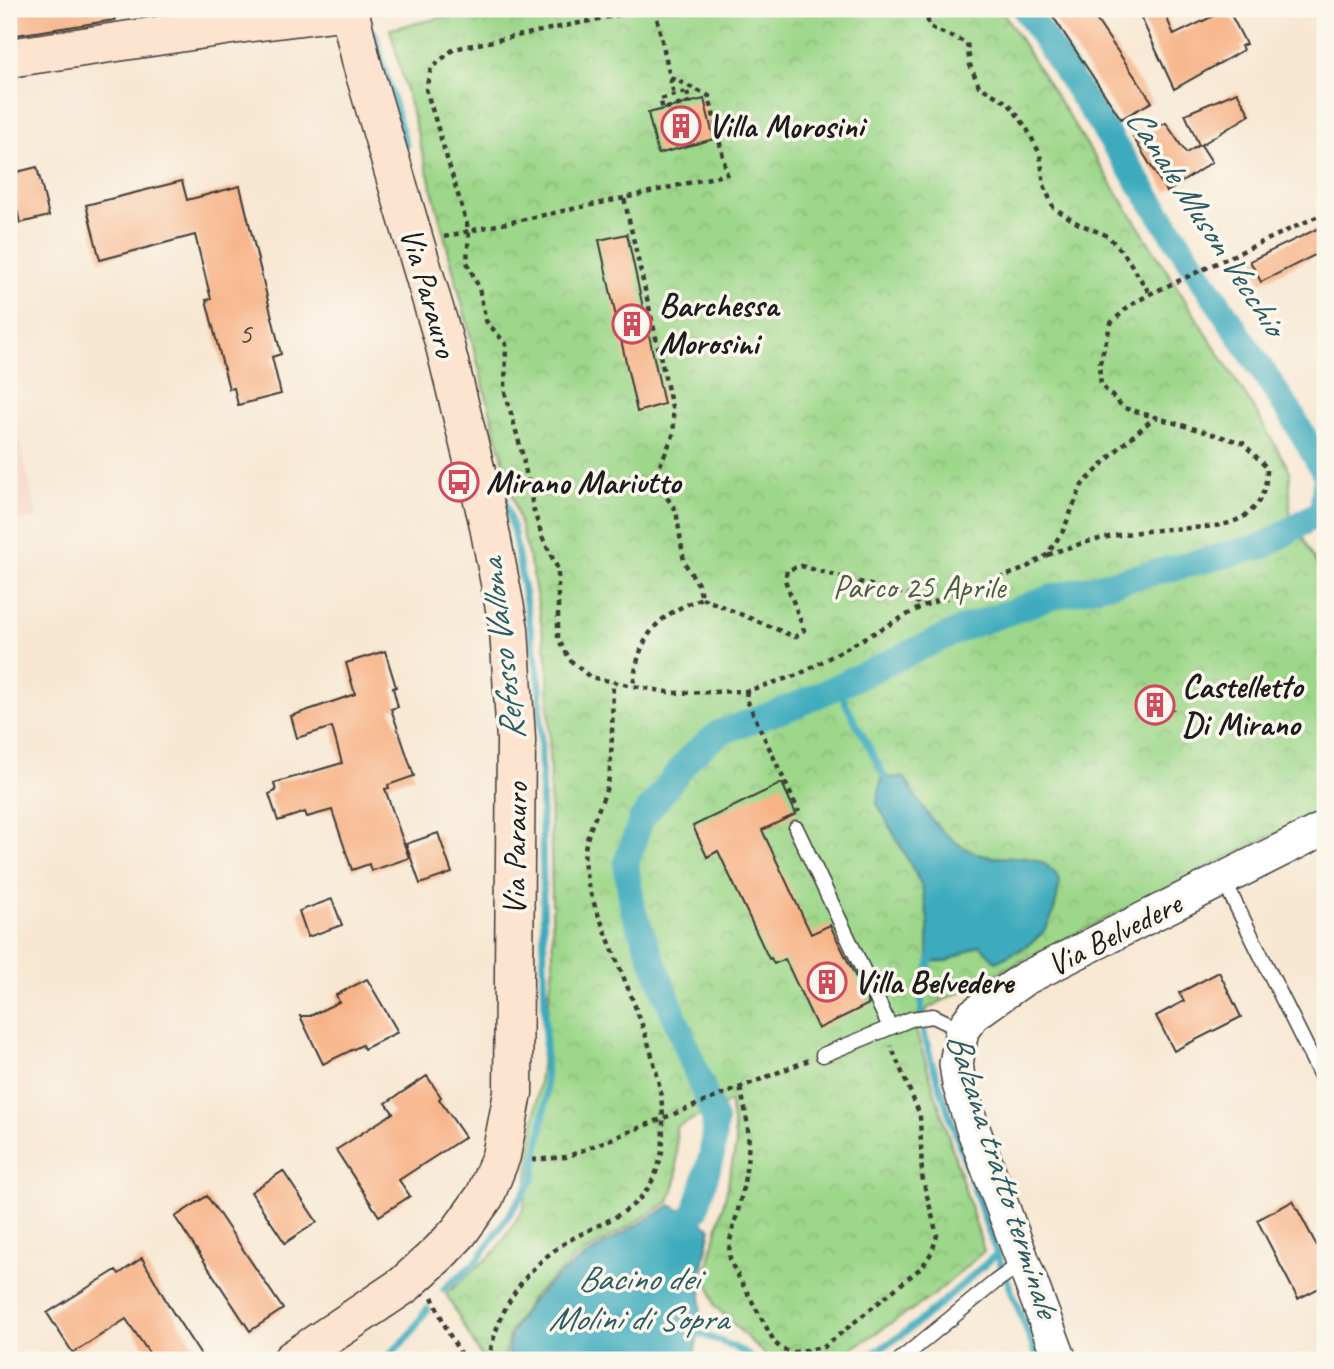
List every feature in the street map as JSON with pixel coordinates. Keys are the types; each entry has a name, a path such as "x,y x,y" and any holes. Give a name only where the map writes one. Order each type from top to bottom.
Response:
{"main road":[{"path":"9,58 349,10"},
{"name":"Via Parauro","path":"292,1360 404,1285 459,1232 485,1196 497,1166 513,1093 516,739 509,629 488,522 444,342 362,64 349,10"}],"street":[{"name":"Via Belvedere","path":"948,1023 973,1015 1024,979 1325,828"},
{"path":"948,1023 959,1084 1013,1269 1060,1360"}],"lane":[{"path":"796,828 887,1028"},
{"path":"1223,879 1325,1084"},
{"path":"822,1055 911,1019 948,1023"},
{"path":"900,1360 1013,1269"}],"path":[{"path":"647,9 454,49 431,68 426,89 469,231 467,261 478,288 486,321 506,344 505,392 534,511 543,539 558,569 558,639 571,661 590,677 673,693 747,691 798,675 923,606 1024,569 1047,555 1082,542 1238,520 1256,506 1267,485 1267,468 1243,443 1124,408 1111,398 1101,385 1099,366 1111,323 1129,306 1150,294 1325,213"},
{"path":"655,9 674,95"},
{"path":"926,9 929,27 967,43 970,65 979,86 1009,104 1026,127 1040,154 1044,185 1053,207 1077,223 1108,236 1125,255 1150,294"},
{"path":"438,238 727,174 709,96 670,77"},
{"path":"687,92 690,102 663,109 660,99 674,95 687,92"},
{"path":"624,198 673,412 674,433 658,470 659,487 676,510 684,562 698,584 702,598"},
{"path":"1047,555 1063,531 1082,485 1155,417"},
{"path":"633,686 635,664 643,642 664,617 681,606 702,598 795,637 804,630 785,580 787,570 801,566 907,595 923,606"},
{"path":"489,1360 502,1313 531,1271 551,1252 620,1216 639,1199 654,1178 662,1153 663,1104 643,1029 591,895 584,866 586,838 609,779 613,682"},
{"path":"747,691 746,698 804,823 796,828"},
{"path":"740,1088 747,1122 748,1156 731,1231 728,1252 731,1262 775,1343 783,1350 794,1352 824,1347 922,1266 932,1252 937,1235 922,1176 920,1115 887,1028"},
{"path":"533,1160 566,1157 822,1055"},
{"path":"430,1293 464,1360"}],"shaded area":[{"path":"9,394 37,518 9,522"}],"green space":[{"name":"Parco 25 Aprile","path":"483,9 1001,9 1256,412 1290,471 1290,513 1325,580 1325,809 928,1008 916,1031 984,1251 933,1296 842,1355 806,1360 770,1360 715,1306 706,1273 736,1144 730,1102 676,1127 677,1177 669,1202 574,1259 534,1295 509,1333 504,1360 483,1360 446,1294 496,1251 524,1208 553,965 548,663 532,570 390,29"}],"water":[{"path":"882,777 905,778 933,821 961,846 985,856 1030,858 1050,869 1060,880 1057,898 1049,923 1035,940 996,962 980,945 948,961 928,962 928,921 922,886 877,803"},
{"name":"Bacino dei Molini di Sopra","path":"671,1205 711,1228 702,1270 700,1328 693,1360 508,1360 512,1333 524,1312 540,1293 581,1259"}],"building":[{"path":"9,9 112,9 115,20 9,36"},
{"path":"1048,9 1089,9 1152,102 1121,119"},
{"path":"1137,9 1163,9 1174,35 1228,9 1246,44 1241,46 1243,50 1174,89"},
{"path":"1237,92 1250,115 1201,145 1212,162 1167,192 1133,137 1166,123 1186,153 1199,145 1185,114"},
{"name":"Villa Morosini","path":"704,99 714,139 658,154 648,113"},
{"path":"37,167 49,216 20,223 9,174"},
{"path":"182,181 187,200 240,186 281,354 272,357 281,394 238,405 234,388 229,389 206,300 211,299 195,235 100,260 86,205"},
{"path":"1325,225 1325,250 1261,282 1250,261"},
{"name":"Barchessa Morosini","path":"627,234 664,404 637,412 599,240"},
{"path":"385,651 396,687 393,688 398,707 391,709 414,776 388,785 389,788 385,789 409,858 371,871 369,864 352,870 332,810 307,817 305,812 278,821 269,794 276,791 274,783 342,763 332,727 297,738 291,716 355,694 346,663"},
{"name":"Castelletto Di Mirano","path":"1150,694 1173,709 1147,715 1140,702"},
{"path":"782,783 796,814 762,830 811,934 830,925 869,1004 818,1029 785,959 774,964 771,958 769,959 718,851 707,857 693,826"},
{"path":"438,833 452,873 420,884 406,844"},
{"path":"332,899 342,925 308,937 299,911"},
{"path":"1219,972 1241,1017 1174,1051 1156,1016 1184,1001 1179,993"},
{"path":"367,979 398,1032 364,1049 362,1045 323,1064 300,1016 310,1016 339,1002 336,995"},
{"path":"427,1076 465,1137 399,1180 410,1196 379,1216 336,1150 393,1113 386,1103"},
{"path":"283,1171 317,1222 285,1243 251,1192"},
{"path":"207,1196 283,1309 250,1331 175,1217"},
{"path":"1293,1201 1325,1261 1325,1285 1298,1299 1257,1220"},
{"path":"142,1258 204,1360 154,1360 126,1319 73,1353 47,1313 116,1270 119,1274"}],"waterway":[{"name":"Canale Muson Vecchio","path":"1025,9 1293,417 1325,474"},
{"name":"Refosso Vallona","path":"374,32 406,146"},
{"name":"Refosso Vallona","path":"444,1289 477,1261 533,1180 546,1100 540,685 514,533 483,420"},
{"name":"Canale Muson Vecchio","path":"671,1245 696,1210 712,1154 715,1120 633,910 626,864 641,820 691,756 719,733 799,704 964,628 1049,598 1264,546 1322,511 1325,484"},
{"path":"837,687 889,785"},
{"name":"Balzana tratto terminale","path":"932,955 921,993 922,1025 931,1060 991,1238 1038,1360"},
{"path":"860,1360 914,1325 997,1254"},
{"name":"Refosso Vallona","path":"384,1360 410,1335 427,1309"},
{"path":"693,1331 734,1347 755,1360"}],"place":[{"name":"Villa Morosini","path":"681,126"},
{"name":"Barchessa Morosini","path":"632,324"},
{"name":"Mirano Mariutto","path":"459,482"},
{"name":"Castelletto Di Mirano","path":"1155,705"},
{"name":"Villa Belvedere","path":"827,982"}]}
